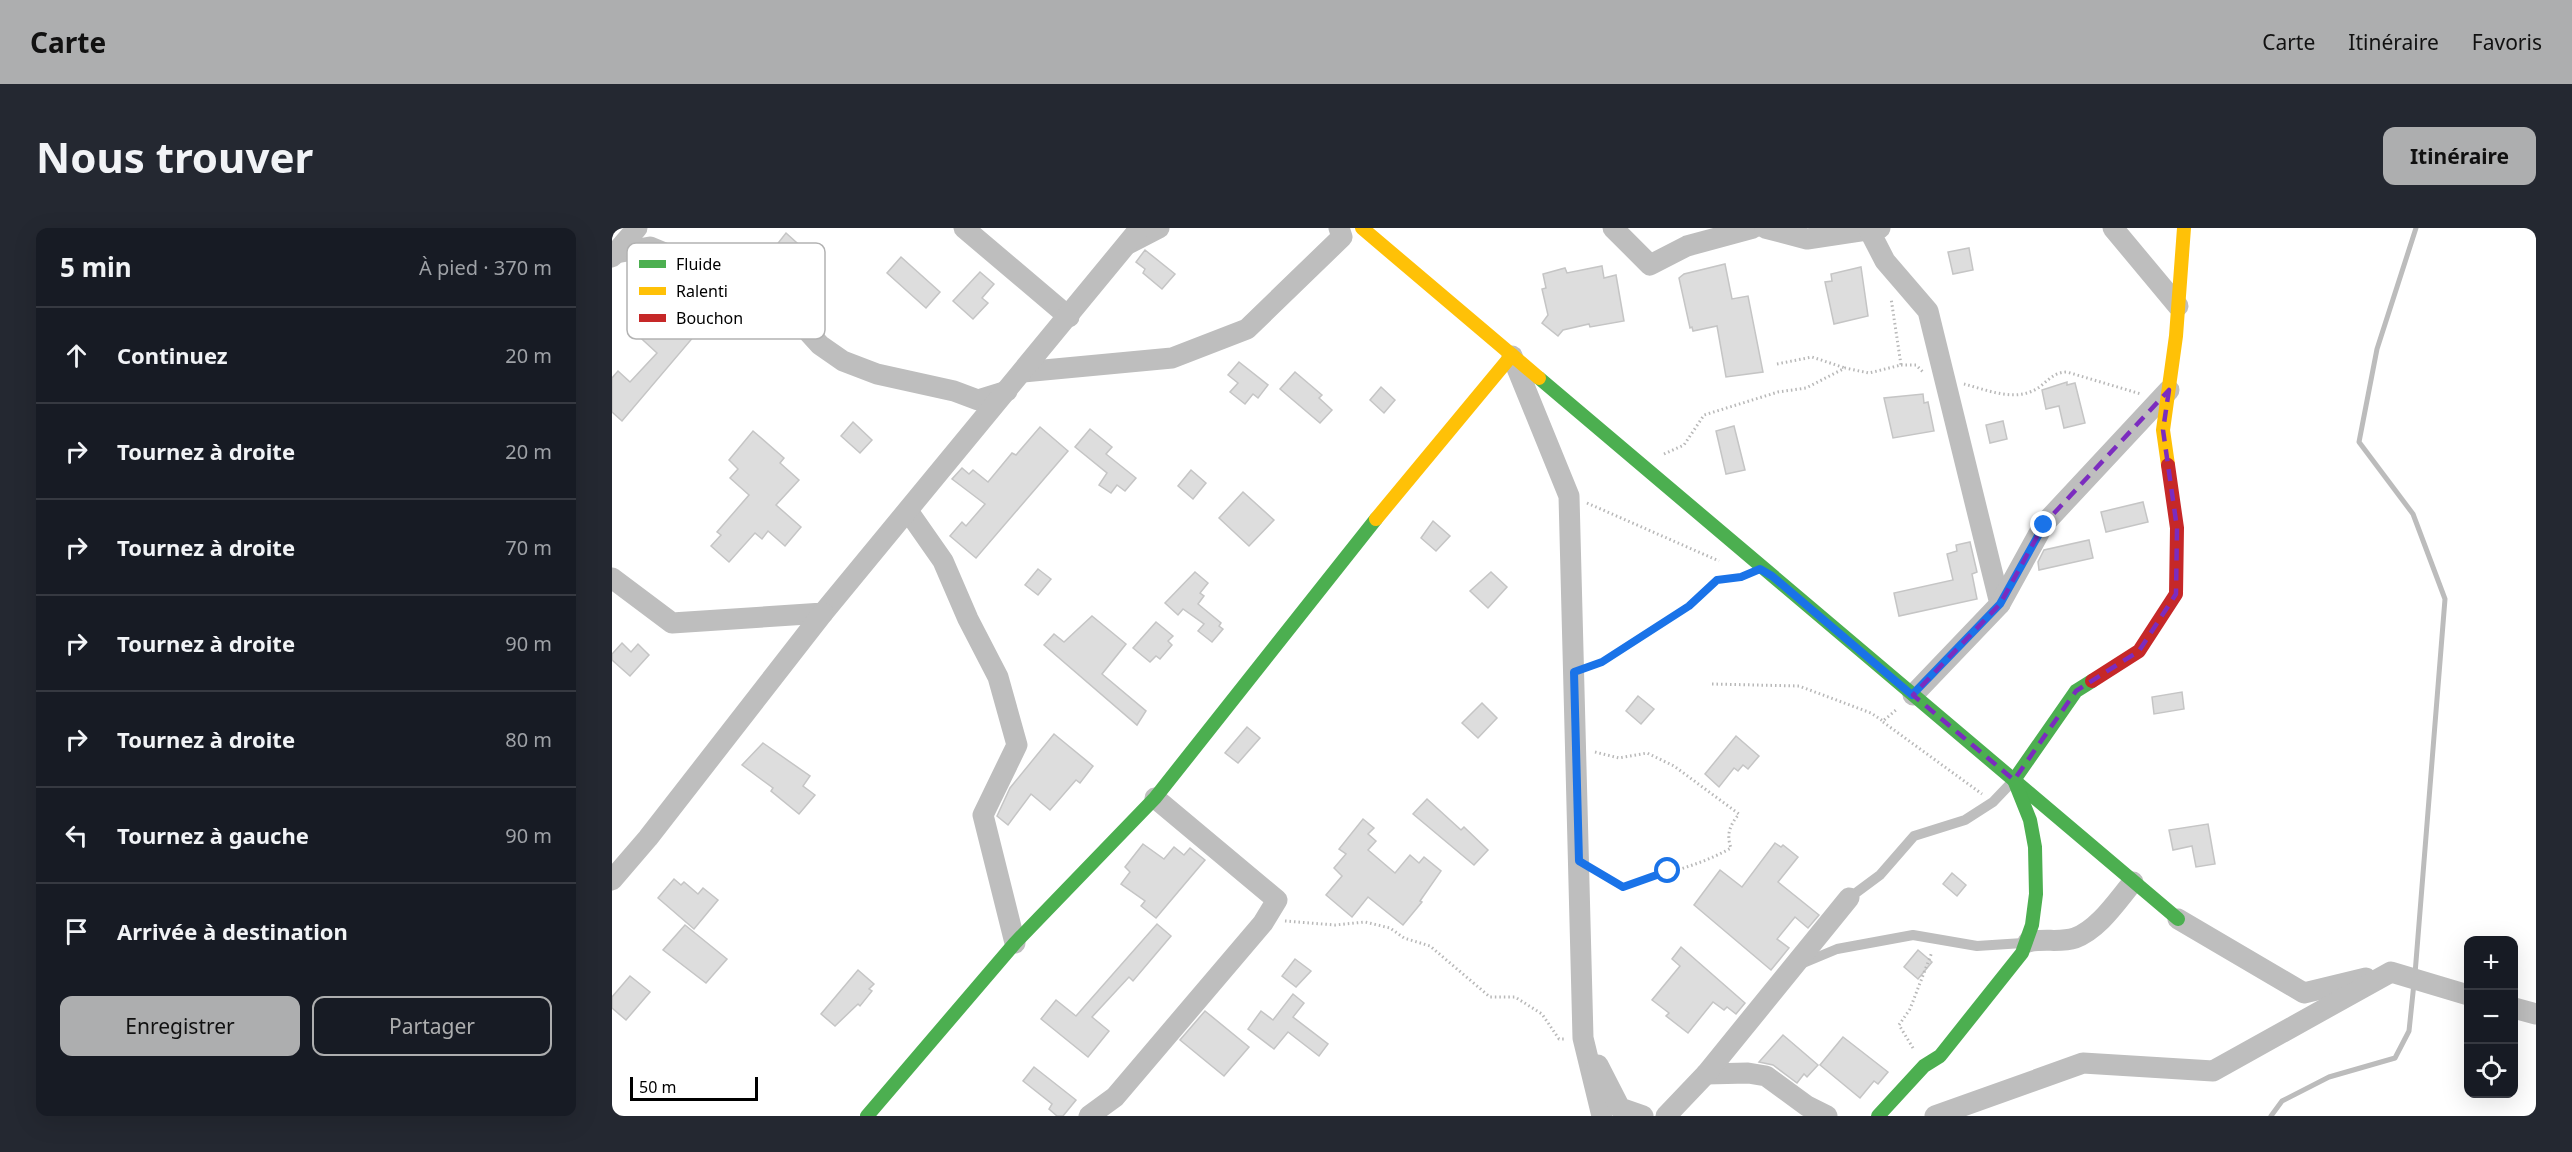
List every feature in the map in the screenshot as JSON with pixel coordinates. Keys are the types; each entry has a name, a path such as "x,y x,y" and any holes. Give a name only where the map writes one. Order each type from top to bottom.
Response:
{"street":[{"path":"614,255 637,228"},
{"path":"964,228 1069,317"},
{"path":"612,880 648,838 823,613 1135,236 1159,228"},
{"path":"1612,228 1650,265 1687,246 1753,228"},
{"path":"1766,228 1808,239 1872,229 1885,261 1928,311 2000,604"},
{"path":"2112,228 2178,306"},
{"path":"2013,780 2076,691 2139,651 2175,594 2177,528 2163,429 2178,306 2184,228"},
{"path":"1364,229 2178,919 2304,993 2391,972 2464,994"},
{"path":"1023,372 1172,358 1247,329 1341,232 1389,251"},
{"path":"815,339 843,362 877,375 954,391 978,400 1007,391"},
{"path":"1512,355 1569,496 1583,1038 1602,1116"},
{"path":"867,1116 1015,943 1155,798 1344,558 1512,355"},
{"path":"1912,695 2000,604 2044,525 2169,390"},
{"path":"908,511 943,561 968,619 998,677 1017,745 982,815 1015,943"},
{"path":"612,578 672,623 823,613"},
{"path":"1878,1116 1924,1066 1940,1056 2022,953 2028,942 2037,888 2033,832 2013,780"},
{"path":"1089,1116 1115,1097 1263,923 1277,900 1155,798"},
{"path":"2028,942 2038,939 2075,939 2100,921 2133,882"},
{"path":"1666,1114 1706,1074 1849,898"},
{"path":"1935,1116 2083,1063 2213,1071 2391,972"},
{"path":"2518,1009 2536,1014"},
{"path":"1583,1038 1620,1108 1643,1116"},
{"path":"1706,1074 1748,1072 1766,1076 1807,1106 1827,1116"}],"lane":[{"path":"1849,898 1880,875 1914,836 1965,820 1993,802 2013,780"},
{"path":"1792,968 1837,949 1913,935 1977,946 2028,942"}],"path":[{"path":"1891,296 1901,364"},
{"path":"1777,364 1812,357 1869,373 1901,364 1916,365 1933,382 1945,380 2003,394 2031,392 2057,372 2067,372 2138,394 2169,390"},
{"path":"1641,465 1684,445 1704,415 1778,392 1806,388 1845,368"},
{"path":"1569,496 1616,514 1728,565"},
{"path":"1574,672 1602,662 1689,606 1717,580 1741,577 1734,571"},
{"path":"1712,684 1799,686 1871,713 1993,802"},
{"path":"1882,721 1912,695"},
{"path":"1576,747 1619,758 1647,753 1674,766 1739,814 1731,824 1728,839 1731,848 1708,861 1668,871 1623,887 1579,861"},
{"path":"1263,923 1295,921 1335,925 1378,923 1404,938 1430,946 1490,997 1515,997 1542,1014 1559,1039 1583,1038"},
{"path":"1924,1066 1899,1025 1910,1009 1937,939"}],"highlighted area":[{"path":"2169,390 2163,430 2177,528 2176,594 2139,651 2076,691 2014,780 1913,695 2000,604 2044,524"}],"building":[{"path":"786,233 797,243 778,243"},
{"path":"1969,248 1973,270 1953,274 1948,252"},
{"path":"1145,250 1175,274 1162,289 1143,273 1145,269 1136,262"},
{"path":"901,257 940,292 926,308 887,273"},
{"path":"1725,264 1732,299 1748,296 1763,372 1726,377 1717,326 1693,331 1692,327 1690,328 1679,278 1684,274"},
{"path":"1602,266 1604,278 1616,275 1624,321 1590,327 1589,324 1563,330 1558,336 1542,323 1548,315 1542,289 1546,288 1543,274 1565,268 1567,273"},
{"path":"1861,267 1868,316 1834,324 1825,282 1832,281 1831,274"},
{"path":"980,272 994,284 982,298 988,303 973,319 953,301"},
{"path":"642,339 692,339 622,421 612,412 612,378 618,371 630,382 657,353"},
{"path":"1239,362 1268,385 1258,398 1253,394 1245,404 1230,392 1238,383 1228,375"},
{"path":"1295,372 1322,395 1319,398 1332,410 1320,423 1280,389"},
{"path":"2067,382 2067,385 2075,383 2085,423 2064,428 2059,406 2046,409 2042,390"},
{"path":"1381,387 1395,400 1384,413 1370,400"},
{"path":"1923,394 1924,403 1928,402 1934,431 1893,438 1884,398"},
{"path":"2003,421 2007,439 1990,443 1986,425"},
{"path":"853,422 872,440 860,453 841,436"},
{"path":"1734,426 1745,470 1726,474 1716,431"},
{"path":"1040,427 1068,451 976,558 950,536 962,522 966,526 985,504 952,479 962,468 969,474 973,470 988,482 1012,453 1016,455"},
{"path":"1090,429 1112,447 1106,454 1136,478 1125,491 1117,485 1111,493 1099,485 1107,473 1075,447"},
{"path":"753,431 784,458 780,463 799,480 776,505 801,527 785,546 768,531 762,539 755,533 729,562 711,546 721,535 717,532 749,495 730,478 738,469 729,460"},
{"path":"1191,470 1206,483 1193,499 1178,486"},
{"path":"1243,492 1274,520 1249,546 1219,518"},
{"path":"2143,502 2148,522 2106,532 2101,512"},
{"path":"1433,521 1450,536 1436,551 1421,538"},
{"path":"2089,540 2093,558 2039,570 2038,562 2044,550"},
{"path":"1970,542 1977,572 1972,574 1977,599 1899,616 1894,593 1953,580 1947,554 1957,551 1956,545"},
{"path":"1038,569 1051,579 1038,595 1025,585"},
{"path":"1195,572 1208,583 1200,593 1204,596 1198,604 1221,623 1219,626 1223,629 1212,642 1198,631 1204,624 1183,609 1178,615 1165,603"},
{"path":"1491,572 1507,587 1488,608 1470,591"},
{"path":"1092,616 1126,644 1102,674 1146,711 1137,725 1044,645 1054,634 1064,642"},
{"path":"1156,622 1173,636 1168,641 1172,645 1160,659 1156,656 1150,662 1133,648"},
{"path":"622,643 631,652 638,644 649,655 630,676 612,660 612,654"},
{"path":"2182,692 2184,709 2154,714 2152,697"},
{"path":"1638,696 1654,709 1641,724 1626,711"},
{"path":"1482,703 1497,718 1478,738 1462,723"},
{"path":"1247,727 1260,738 1238,763 1225,753"},
{"path":"1054,734 1093,766 1080,783 1076,780 1050,810 1031,794 1008,825 997,816 1010,788"},
{"path":"1736,736 1759,756 1748,769 1743,765 1738,771 1734,768 1719,787 1705,774"},
{"path":"763,743 810,776 803,786 815,795 799,814 771,791 773,788 742,765"},
{"path":"1427,799 1461,830 1464,827 1488,850 1474,865 1413,814"},
{"path":"1363,819 1374,828 1368,834 1376,841 1368,850 1395,873 1410,855 1419,863 1424,857 1441,871 1420,901 1422,902 1403,925 1368,897 1352,917 1326,895 1342,876 1334,868 1346,854 1339,849"},
{"path":"2208,824 2215,864 2196,867 2192,846 2173,850 2169,830"},
{"path":"1775,843 1781,847 1783,845 1798,857 1778,882 1819,915 1808,928 1795,917 1777,939 1789,948 1771,970 1694,905 1720,870 1742,887"},
{"path":"1143,844 1164,859 1174,847 1184,855 1190,848 1205,860 1156,918 1141,906 1145,901 1121,884 1130,872 1125,867"},
{"path":"1952,873 1966,885 1957,896 1943,884"},
{"path":"674,879 681,885 684,882 698,894 703,888 718,900 694,929 658,898"},
{"path":"1157,924 1171,936 1133,981 1129,977 1092,1017 1109,1031 1088,1057 1041,1019 1056,1000 1076,1016"},
{"path":"685,925 727,959 706,983 663,950"},
{"path":"1681,947 1745,1003 1736,1014 1727,1007 1724,1010 1713,1002 1688,1033 1666,1016 1669,1013 1652,1000 1680,966 1672,959"},
{"path":"1918,950 1932,962 1918,979 1904,967"},
{"path":"1295,959 1311,971 1296,987 1282,976"},
{"path":"858,970 874,984 869,989 872,991 860,1006 858,1004 835,1026 821,1014"},
{"path":"630,976 650,992 626,1020 612,1008 612,997"},
{"path":"1293,994 1304,1003 1293,1017 1328,1044 1319,1056 1288,1032 1274,1049 1248,1029 1261,1011 1273,1020"},
{"path":"1205,1011 1249,1047 1224,1076 1180,1040"},
{"path":"1783,1035 1818,1065 1807,1077 1804,1074 1797,1083 1773,1065 1759,1062"},
{"path":"1843,1037 1888,1072 1878,1084 1874,1081 1860,1098 1820,1065"},
{"path":"1034,1067 1076,1100 1063,1116 1057,1116 1049,1109 1052,1104 1023,1081"}],"waterway":[{"path":"2415,974 2445,599 2413,514 2359,442 2377,349 2416,228"},
{"path":"2271,1116 2282,1101 2329,1077 2395,1058 2409,1031 2414,983"}],"traffic: fast":[{"path":"1539,378 2178,919"},
{"path":"867,1116 1015,943 1155,798 1376,519"},
{"path":"1878,1116 1924,1066 1940,1056 2022,953 2032,925 2036,894 2035,847 2030,820 2014,780 2076,691 2092,681"}],"traffic: slow":[{"path":"1362,228 1539,378"},
{"path":"2168,465 2163,430 2176,336 2184,228"},
{"path":"1376,519 1512,355"}],"traffic: jam":[{"path":"2092,681 2139,651 2176,594 2177,528 2168,465"}],"route":[{"path":"1668,871 1623,887 1579,861 1574,672 1602,662 1689,606 1717,580 1741,577 1760,569 1772,576 1912,695 2000,604 2044,525"}]}
